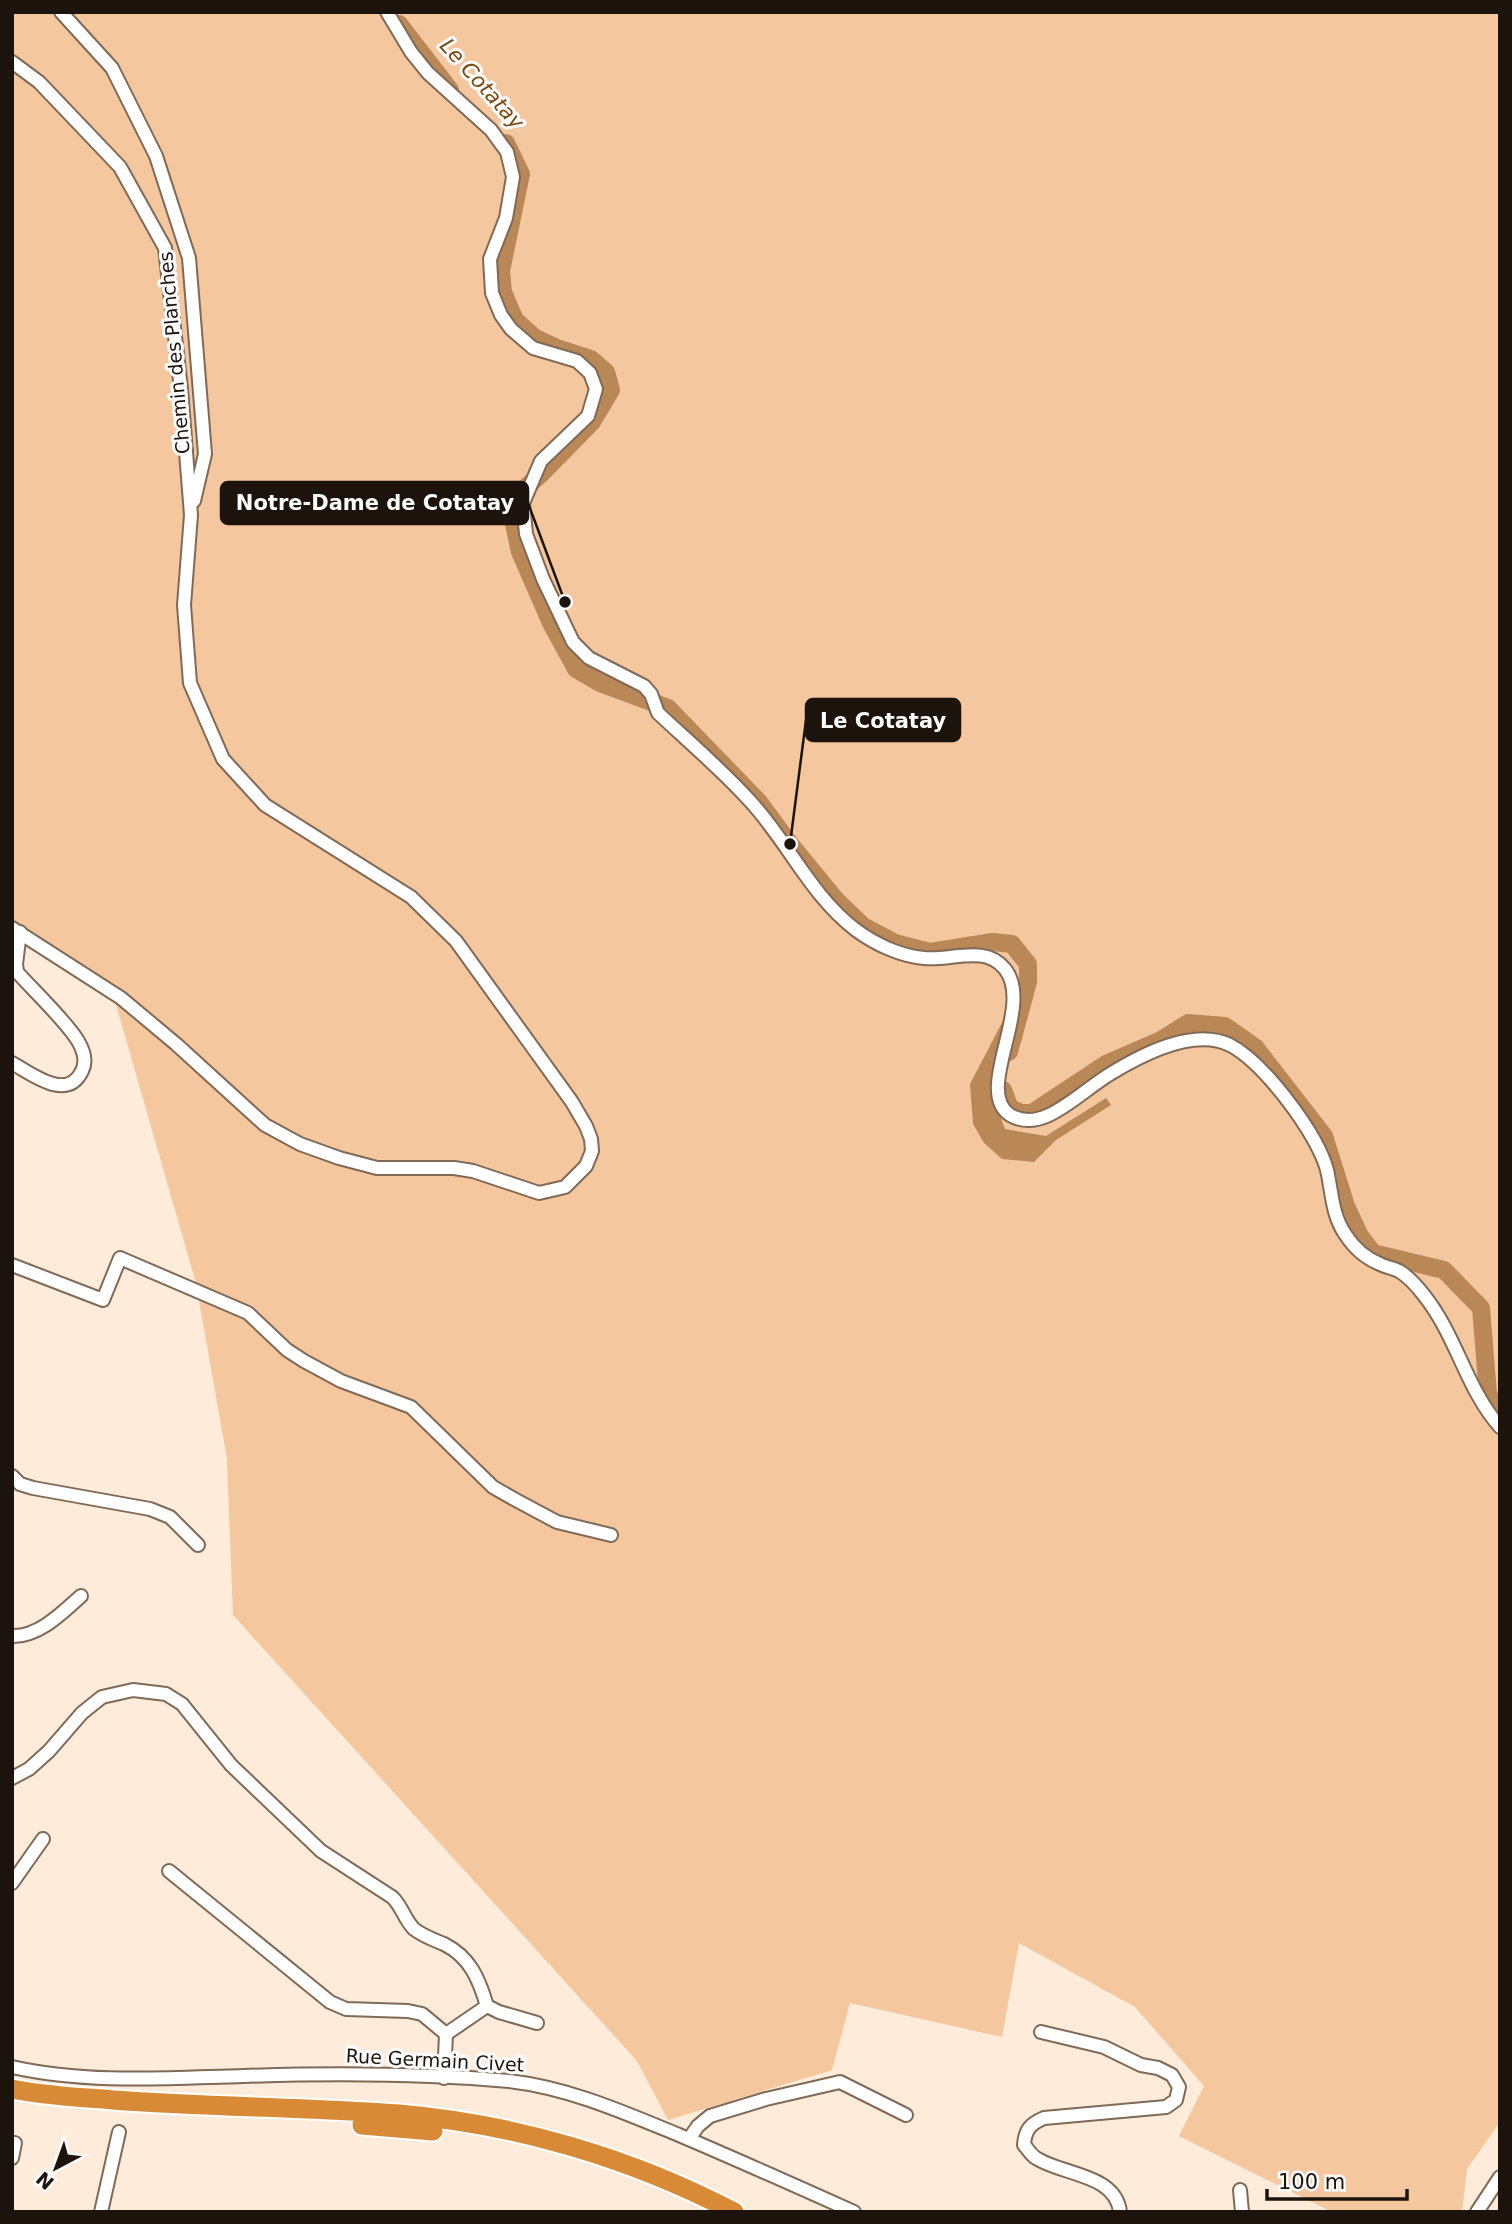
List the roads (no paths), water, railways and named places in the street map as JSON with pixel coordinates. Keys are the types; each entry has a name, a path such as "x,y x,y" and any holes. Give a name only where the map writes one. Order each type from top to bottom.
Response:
{"highway":[{"path":"12,2089 38,2094 158,2104 401,2115 504,2129 558,2142 617,2161 664,2179 734,2212"},
{"path":"12,2101 71,2110 357,2125 453,2133 540,2150 581,2162 706,2212"}],"street":[{"name":"Chemin des Planches","path":"61,12 112,68 156,156 189,258 205,454 191,515"},
{"path":"387,12 411,52 428,73 491,130 507,152 513,177 506,218 490,258 492,293 501,315 510,329 533,348 577,361 590,373 596,389 589,416 541,461 523,503 526,534 543,579 573,642 589,658 645,686 658,713 750,801 824,898 857,930 874,942 910,956 926,959 987,954 997,960 1014,982 1013,1011 997,1087 1005,1111 1014,1117 1031,1120 1049,1115 1111,1073 1178,1043 1212,1040 1228,1044 1247,1057 1311,1132 1326,1169 1333,1207 1343,1232 1368,1259 1397,1269 1412,1280 1426,1297 1453,1340 1481,1403 1499,1423"},
{"path":"12,62 39,82 120,167 165,248 181,389 191,515 184,605 190,682 223,759 265,805 411,897 456,941 572,1102 591,1139 591,1156 586,1166 565,1187 539,1193 473,1171 454,1168 377,1168 300,1144 265,1125 121,998 16,930"},
{"path":"12,1063 55,1086 67,1086 79,1078 85,1055 77,1039 17,972 16,930"},
{"path":"12,1265 103,1300 120,1258 248,1313 287,1350 304,1361 341,1381 411,1407 493,1487 557,1522 611,1535"},
{"path":"12,1476 20,1484 33,1488 150,1509 170,1517 198,1545"},
{"path":"12,1636 19,1636 50,1622 81,1595"},
{"path":"12,1778 29,1769 49,1751 82,1713 102,1696 133,1690 166,1694 182,1704 231,1765 321,1851 392,1897 412,1926 421,1934 454,1949 462,1956 477,1975 487,2006 537,2023"},
{"path":"12,1883 43,1839"},
{"path":"169,1871 330,2002 346,2009 422,2014 446,2034"},
{"path":"446,2034 487,2006"},
{"path":"1041,2032 1104,2047 1141,2064 1158,2068 1172,2075 1179,2087 1175,2100 1166,2107 1044,2118 1032,2123 1025,2133 1024,2145 1035,2157 1108,2188 1119,2200 1120,2212"},
{"path":"444,2078 446,2034"},
{"name":"Rue Germain Civet","path":"12,2067 83,2077 175,2078 321,2074 509,2081 572,2093 607,2105 837,2207 854,2212"},
{"path":"689,2140 698,2126 710,2116 766,2099 840,2082 906,2115"},
{"path":"101,2212 119,2132"},
{"path":"12,2158 15,2143"},
{"path":"1477,2212 1500,2177"},
{"path":"1240,2190 1242,2212"}],"waterway":[{"name":"Le Cotatay","path":"399,24 450,90"},
{"name":"Le Cotatay","path":"506,143 521,174 501,271 503,292 515,320 534,337 591,359 606,372 611,390 592,422 515,497 514,524 520,552 551,623 576,669 600,683 668,708 759,802 836,900 863,926 895,943 930,952 993,942 1012,944 1028,964 1028,982 1009,1052"},
{"name":"Le Cotatay","path":"1003,1090 1010,1108 1021,1113 1032,1113 1106,1064 1161,1040 1188,1023 1225,1026 1255,1047 1324,1136 1346,1206 1360,1236 1373,1253 1444,1270 1481,1308 1488,1394 1500,1412"}],"place":[{"name":"Notre-Dame de Cotatay","path":"565,602"},
{"name":"Le Cotatay","path":"790,844"}]}
